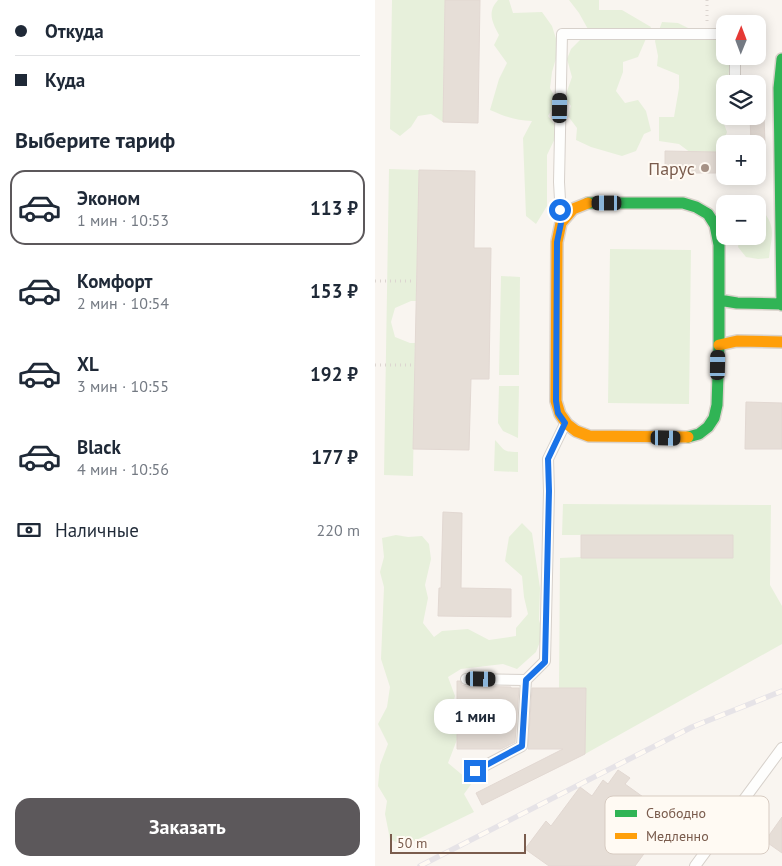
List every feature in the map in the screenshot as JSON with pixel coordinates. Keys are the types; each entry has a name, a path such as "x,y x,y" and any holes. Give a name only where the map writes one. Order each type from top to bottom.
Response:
{"street":[{"path":"719,300 737,303 782,304 779,88 782,59"},
{"path":"588,203 683,203 696,207 708,214 715,225 719,245 719,300 717,405 714,418 708,427 699,434 686,438 589,436 575,432 565,423 558,413 556,401 557,242 561,223 573,209 588,203"},
{"path":"719,345 737,341 782,342"}],"lane":[{"path":"561,223 559,182 562,34 716,34"},
{"path":"475,771 522,746 526,680 545,662 548,459 565,423"},
{"path":"465,679 526,680"},
{"path":"747,796 782,748"},
{"path":"695,866 704,854"}],"path":[{"path":"707,0 707,34"},
{"path":"375,281 412,281"},
{"path":"375,365 411,365"}],"green space":[{"path":"392,0 445,0 443,122 431,114 418,116 411,127 400,136 390,129"},
{"path":"498,0 509,0 513,13 542,12 552,26 559,48 552,72 550,88 557,101 548,116 559,130 547,155 547,206 536,224 526,216 523,138 532,121 511,118 490,110 499,79 507,63 494,45 499,35 492,13"},
{"path":"569,0 599,0 599,10 622,10 651,27 638,57 623,62 623,72 616,91 625,103 638,100 646,111 651,131 644,134 636,151 622,156 591,147 576,140 577,128 568,116 571,106 565,97 572,77 567,59 571,49 589,31"},
{"path":"662,22 678,23 694,31 697,40 713,33 716,36 716,65 730,65 728,75 716,75 716,125 724,125 727,132 726,135 716,135 716,153 709,161 691,153 679,144 659,141 659,117 674,117 679,88 679,75 657,66 658,56 655,41"},
{"path":"389,169 419,170 416,301 411,301 395,308 391,322 395,337 415,343 413,476 384,475"},
{"path":"766,215 772,230 769,258 746,257 738,245 766,245"},
{"path":"610,249 691,250 689,404 608,403"},
{"path":"501,276 520,277 519,375 499,375"},
{"path":"499,386 519,386 518,438 503,431 498,423"},
{"path":"495,440 506,451 518,452 518,472 494,471"},
{"path":"563,504 771,505 770,585 782,606 782,644 585,754 586,688 559,688 560,558 581,557 581,535 562,535"},
{"path":"522,523 532,533 540,588 539,620 543,634 536,652 517,669 503,664 461,669 448,677 455,696 449,716 458,737 448,763 472,783 464,794 474,812 404,846 390,839 385,814 387,801 378,786 380,765 388,744 378,724 387,707 390,687 381,659 384,587 380,572 384,557 382,538 396,535 408,537 422,536 429,544 431,559 425,585 428,598 423,623 434,637 442,631 468,629 489,640 516,636 516,628 528,614 522,576 505,561 509,537"}],"building":[{"path":"445,0 480,0 478,123 443,122"},
{"path":"750,125 764,125 765,135 751,135"},
{"path":"665,151 716,152 716,173 665,173"},
{"path":"419,170 475,171 474,248 491,248 489,379 471,379 469,450 413,449"},
{"path":"746,402 782,403 782,449 745,449"},
{"path":"443,512 462,513 461,588 511,589 511,617 438,616 439,588 441,588"},
{"path":"581,535 733,535 733,558 581,558"},
{"path":"457,681 466,686 519,688 515,742 501,749 457,749"},
{"path":"532,688 586,688 585,754 482,805 476,793 563,749 528,749"},
{"path":"618,770 630,778 625,784 642,796 605,796 605,854 644,854 635,866 549,866 525,849 546,821 551,826 580,787 592,796 603,780 608,784"},
{"path":"782,817 782,853 769,844 769,835"}],"railway":[{"path":"420,866 692,727 782,691"}],"traffic: fast":[{"path":"782,59 779,88 782,305"},
{"path":"588,203 683,203 696,207 708,214 715,225 719,245 717,405 714,418 708,427 699,434 688,437"},
{"path":"719,300 737,303 782,304"}],"traffic: slow":[{"path":"588,203 573,209 561,223 557,242 556,401 560,414 567,424 576,431 589,436 688,437"},
{"path":"719,345 737,341 782,342"}],"place":[{"name":"Парус","path":"705,168"}],"route":[{"path":"475,771 522,746 526,680 545,662 548,459 565,423 558,413 556,401 557,242 561,223 560,210"}]}
